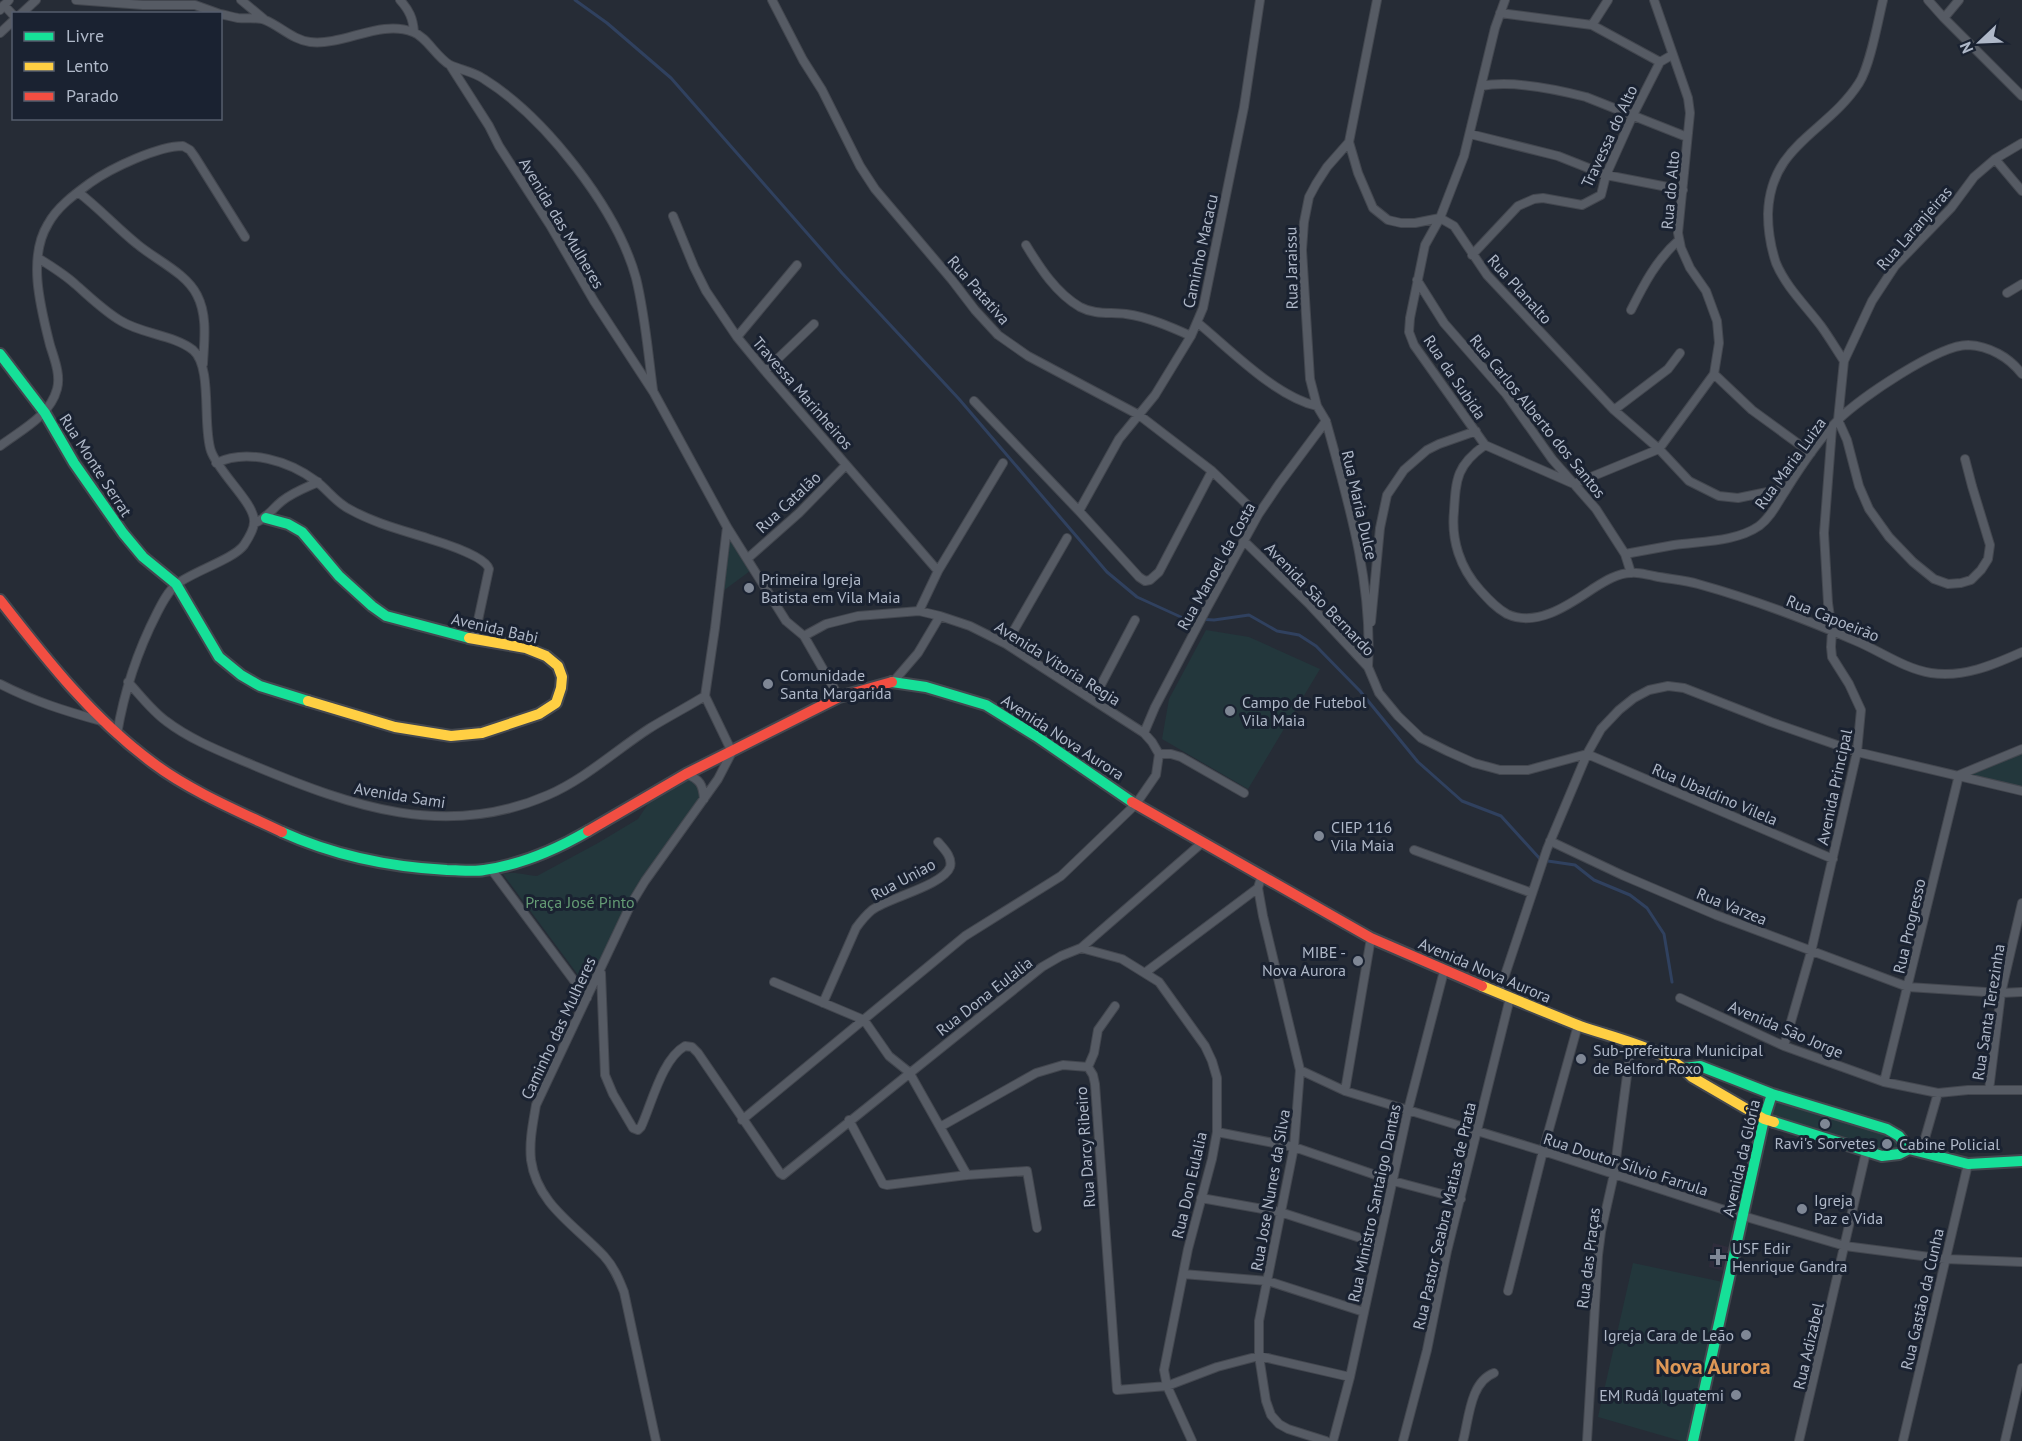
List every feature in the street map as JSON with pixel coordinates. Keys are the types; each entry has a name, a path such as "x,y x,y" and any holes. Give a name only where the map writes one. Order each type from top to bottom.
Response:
{"street":[{"path":"23,12 36,0"},
{"path":"76,0 197,3 216,12"},
{"path":"241,0 264,19 297,38 310,42 389,29 414,32 413,20 408,9 400,0"},
{"name":"Rua Patativa","path":"772,0 803,60 822,90 860,166 875,189 990,327 1028,356 1139,415 1212,471 1258,515"},
{"name":"Caminho Macacu","path":"1079,511 1119,439 1155,395 1198,323 1244,107 1260,0"},
{"path":"1377,0 1349,142 1368,199 1379,214 1388,220 1401,223 1440,218 1464,156 1505,0"},
{"path":"1592,25 1608,0"},
{"name":"Rua do Alto","path":"1654,0 1688,98 1690,113 1679,240 1690,268 1706,291 1717,321 1719,343 1714,374 1659,449"},
{"path":"1844,361 1822,327 1791,288 1777,264 1771,244 1768,197 1780,167 1791,152 1847,99 1860,82 1883,0"},
{"path":"1928,0 2022,96"},
{"path":"1944,18 1959,0"},
{"path":"1500,13 1592,25 1660,62 1672,55"},
{"path":"222,15 235,18 264,19"},
{"path":"0,33 12,20"},
{"name":"Avenida das Mulheres","path":"414,32 450,65 482,77 499,88 525,111 576,166 596,195 617,230 636,280 654,393"},
{"name":"Travessa do Alto","path":"1472,255 1518,206 1533,199 1543,198 1582,205 1600,195 1606,175 1633,115 1660,62"},
{"name":"Avenida das Mulheres","path":"450,65 594,301 654,393 727,527 786,621 804,636 839,697"},
{"path":"1481,86 1504,84 1571,93 1687,136"},
{"path":"1470,135 1558,156 1606,175 1683,190"},
{"name":"Rua Jaraissu","path":"1326,421 1317,406 1310,379 1302,250 1304,222 1309,197 1316,184 1327,167 1349,142"},
{"name":"Rua Laranjeiras","path":"1838,420 1844,361 1872,301 1895,266 1951,208 1974,177 1995,159 2022,143"},
{"path":"0,446 45,413 54,400 58,387 58,376 45,326 38,258 40,240 47,225 78,192 112,169 165,148 183,146 195,157 245,237"},
{"path":"1995,159 2022,191"},
{"path":"78,192 138,244 188,283 197,295 203,311 206,428 211,449 216,462 251,509 255,523"},
{"name":"Travessa Marinheiros","path":"673,216 706,291 737,337 938,571"},
{"name":"Rua Planalto","path":"1440,218 1454,226 1487,274 1614,410 1659,449 1689,481 1719,496 1738,498 1787,489"},
{"name":"Rua da Subida","path":"1440,218 1425,245 1409,332 1414,345 1485,445"},
{"path":"1631,310 1654,268 1679,240"},
{"path":"1026,245 1047,277 1081,307 1093,312 1126,314 1191,336"},
{"path":"38,258 74,282 124,323 185,345 195,352 203,366"},
{"path":"737,337 797,265"},
{"name":"Rua Carlos Alberto dos Santos","path":"1417,280 1444,323 1520,411 1552,459 1596,509 1625,554 1631,573"},
{"path":"2007,292 2022,284"},
{"path":"1198,323 1277,388 1302,402 1317,406"},
{"path":"765,371 814,324"},
{"path":"1965,459 1990,545 1988,559 1971,580 1948,584 1934,579 1913,562 1889,537 1869,509 1859,486 1838,420 1890,381 1944,351 1965,345 1983,347 2000,355 2016,366 2022,374"},
{"path":"1614,410 1660,376 1680,353"},
{"name":"Rua Monte Serrat","path":"0,354 45,413 74,463 123,533 143,557 176,584"},
{"path":"1714,374 1752,410 1811,453"},
{"path":"974,401 1144,581 1150,580 1159,572 1212,471"},
{"name":"Rua Maria Luiza","path":"1625,554 1723,538 1745,533 1757,527 1768,518 1811,453 1838,420"},
{"name":"Rua Manoel da Costa","path":"1144,732 1207,608 1258,515 1326,421"},
{"name":"Rua Maria Dulce","path":"1326,421 1359,543 1370,636 1368,667"},
{"name":"Avenida Principal","path":"1784,1046 1811,952 1833,859 1857,752 1861,710 1849,684 1832,657 1824,533 1832,428"},
{"path":"1370,636 1380,528 1387,495 1404,470 1427,450 1476,431"},
{"path":"1631,573 1608,579 1546,615 1526,619 1508,614 1494,605 1477,587 1463,566 1456,546 1453,521 1456,488 1462,467 1471,455 1485,445 1574,484 1659,449"},
{"path":"216,462 236,456 253,457 298,469 318,482 342,505 365,516 449,545 488,564 489,569 474,639"},
{"path":"919,611 938,571 1003,463"},
{"name":"Rua Catalão","path":"747,559 799,513 846,465"},
{"path":"117,734 128,682 149,629 168,593 176,584 201,569 236,554 244,545 255,523 266,518 290,495 318,482"},
{"name":"Avenida Babi","path":"176,584 219,657 241,675 260,686 395,727 451,736 482,733 539,714 556,703 561,688 561,677 558,666 546,656 526,648 474,639 386,616 339,576 302,532 288,524 266,518"},
{"path":"727,527 705,696 732,752"},
{"path":"1006,644 1067,538"},
{"name":"Avenida São Bernardo","path":"1244,541 1288,583 1368,667 1379,693 1398,716 1421,738 1474,763 1500,770 1528,770 1587,754"},
{"name":"Rua Capoeirão","path":"1631,573 1696,584 1776,609 1930,673 1964,674 1997,664 2022,652"},
{"name":"Avenida Nova Aurora","path":"0,600 51,665 102,721 154,764 218,802 296,838 356,859 408,868 482,871 513,864 557,847 687,774 839,697 893,682 926,687 986,705 1136,804 1371,938 1505,996 1656,1053 1684,1068 1692,1077 1764,1119 1866,1152 1890,1156 1909,1149 1968,1164 2022,1161"},
{"name":"Avenida Vitoria Regia","path":"804,636 841,619 919,611 940,616 970,626 1006,644 1144,732 1159,754"},
{"path":"893,682 918,653 940,616"},
{"path":"1093,700 1135,620"},
{"name":"Avenida Sami","path":"128,682 165,721 198,740 241,760 311,789 367,806 434,818 470,816 506,810 549,795 591,771 650,728 705,696"},
{"path":"0,684 60,710 102,721"},
{"path":"1505,996 1546,849 1587,754 1601,729 1619,710 1649,690 1668,686 1684,688 1857,752 2022,791"},
{"path":"1959,776 2022,749"},
{"name":"Caminho das Mulheres","path":"656,1441 624,1292 616,1273 606,1258 545,1199 536,1181 531,1160 531,1135 536,1105 601,969 617,930 645,881 704,799 726,766 732,752"},
{"path":"601,969 605,1075 613,1094 636,1129 642,1127 661,1079 674,1054 684,1046 692,1047 698,1053 742,1120 964,936 1061,876 1136,804 1156,775 1159,754 1181,757 1244,793"},
{"name":"Rua Ubaldino Vilela","path":"1587,754 1833,859"},
{"path":"687,774 700,782 704,799"},
{"name":"Rua Progresso","path":"1884,1082 1959,776"},
{"name":"Rua Varzea","path":"1550,841 1716,915 1908,987 2001,993 2022,992"},
{"name":"Rua Uniao","path":"823,1003 862,919 883,903 928,884 947,871 950,860 938,842"},
{"name":"Rua Dona Eulalia","path":"742,1120 783,1174 1042,967 1081,948 1203,842"},
{"path":"1414,850 1532,893"},
{"path":"491,870 587,998"},
{"path":"1146,972 1258,888 1262,875"},
{"name":"Rua Jose Nunes da Silva","path":"1258,888 1300,1070 1294,1147 1259,1320 1259,1356 1266,1401 1271,1415 1279,1424 1288,1429 1326,1441"},
{"name":"Rua Santa Terezinha","path":"1989,1090 2001,993 2022,904"},
{"path":"1345,1091 1371,938"},
{"name":"Rua Don Eulalia","path":"1081,948 1122,958 1160,982 1205,1046 1217,1078 1216,1132 1212,1159 1200,1198 1183,1274 1164,1370 1167,1386"},
{"name":"Rua Ministro Santaigo Dantas","path":"1333,1441 1350,1377 1408,1110 1444,971"},
{"path":"774,982 864,1020 889,1056 909,1072 967,1175"},
{"name":"Rua Pastor Seabra Matias de Prata","path":"1402,1441 1427,1350 1505,996"},
{"name":"Avenida São Jorge","path":"1680,998 1784,1046 1884,1082 1938,1093 2022,1090"},
{"path":"1088,1067 1094,1053 1098,1030 1115,1006"},
{"path":"1508,1291 1578,1025"},
{"name":"Rua das Praças","path":"1587,1441 1598,1255 1614,1174 1632,1045"},
{"name":"Rua Darcy Ribeiro","path":"940,1127 1036,1073 1063,1065 1088,1067 1095,1084 1116,1388 1119,1390 1167,1386"},
{"name":"Avenida Nova Aurora","path":"1684,1068 1700,1066 1772,1094 1887,1129 1896,1133 1909,1149"},
{"name":"Rua Doutor Sílvio Farrula","path":"1300,1070 1345,1091 1845,1246 1946,1259 2022,1262"},
{"path":"1921,1152 1938,1093"},
{"name":"Avenida da Glória","path":"1693,1441 1764,1119 1772,1094"},
{"path":"849,1120 885,1185 967,1175 1027,1171 1037,1228"},
{"path":"1216,1132 1294,1147 1393,1181 1461,1199"},
{"name":"Rua Adizabel","path":"1799,1441 1866,1152"},
{"name":"Rua Gastão da Cunha","path":"1903,1441 1968,1164"},
{"path":"1200,1198 1280,1212 1379,1244"},
{"path":"1183,1274 1268,1281 1364,1312"},
{"path":"1192,1441 1167,1386 1217,1367 1259,1356 1350,1377"},
{"path":"2005,1441 2022,1368"},
{"path":"1463,1441 1474,1396 1481,1382 1494,1373"}],"shaded area":[{"name":"USF Edir Henrique Gandra","path":"1713,1243 1728,1247 1724,1271 1709,1267"}],"green space":[{"path":"729,536 750,571 723,591"},
{"name":"Campo de Futebol Vila Maia","path":"1206,630 1249,637 1320,669 1248,789 1162,739 1169,699"},
{"path":"2022,749 2022,791 1959,775"},
{"name":"Praça José Pinto","path":"689,780 693,780 701,791 701,799 623,913 587,987 503,874 537,876 638,819 648,804"},
{"path":"1772,1094 1879,1126 1909,1149 1890,1156 1764,1119"},
{"path":"1633,1263 1723,1282 1688,1441 1681,1441 1598,1417"}],"waterway":[{"path":"575,0 607,23 671,78 842,273 959,399 1107,572 1137,597 1183,618 1214,620 1249,615 1277,631 1299,635 1316,646 1360,691 1418,762 1462,801 1501,816 1541,860 1575,865 1594,880 1630,895 1647,908 1664,934 1672,982"}],"traffic: fast":[{"path":"0,354 45,413 74,463 123,533 143,557 176,584 219,657 241,675 260,686 308,701"},
{"path":"266,518 288,524 302,532 339,576 386,616 469,638"},
{"path":"892,682 926,687 986,705 1036,736 1132,802"},
{"path":"282,832 322,848 363,859 405,866 480,871 525,860 588,831"},
{"path":"1684,1068 1700,1066 1772,1094 1887,1129 1899,1136 1909,1149"},
{"path":"1693,1441 1764,1119 1772,1094"},
{"path":"1774,1122 1882,1156 1899,1154 1909,1149 1968,1164 2022,1161"}],"traffic: slow":[{"path":"308,701 395,727 451,736 482,733 539,714 556,703 562,677 558,666 546,656 526,648 469,638"},
{"path":"1482,986 1580,1026 1655,1052 1682,1067 1692,1077 1764,1119 1774,1122"}],"traffic: jam":[{"path":"0,600 71,687 131,745 183,783 282,832"},
{"path":"588,831 686,774 839,697 892,682"},
{"path":"1132,802 1371,938 1482,986"}],"place":[{"name":"Primeira Igreja Batista em Vila Maia","path":"749,588"},
{"name":"Comunidade Santa Margarida","path":"768,684"},
{"name":"Campo de Futebol Vila Maia","path":"1230,711"},
{"name":"CIEP 116 Vila Maia","path":"1319,836"},
{"name":"MIBE - Nova Aurora","path":"1358,961"},
{"name":"Sub-prefeitura Municipal de Belford Roxo","path":"1581,1059"},
{"name":"Ravi's Sorvetes","path":"1825,1124"},
{"name":"Cabine Policial","path":"1887,1144"},
{"name":"Igreja Paz e Vida","path":"1802,1209"},
{"name":"USF Edir Henrique Gandra","path":"1718,1257"},
{"name":"Igreja Cara de Leão","path":"1746,1335"},
{"name":"EM Rudá Iguatemi","path":"1736,1395"}],"district":[{"name":"Nova Aurora","path":"1713,1366"}]}
